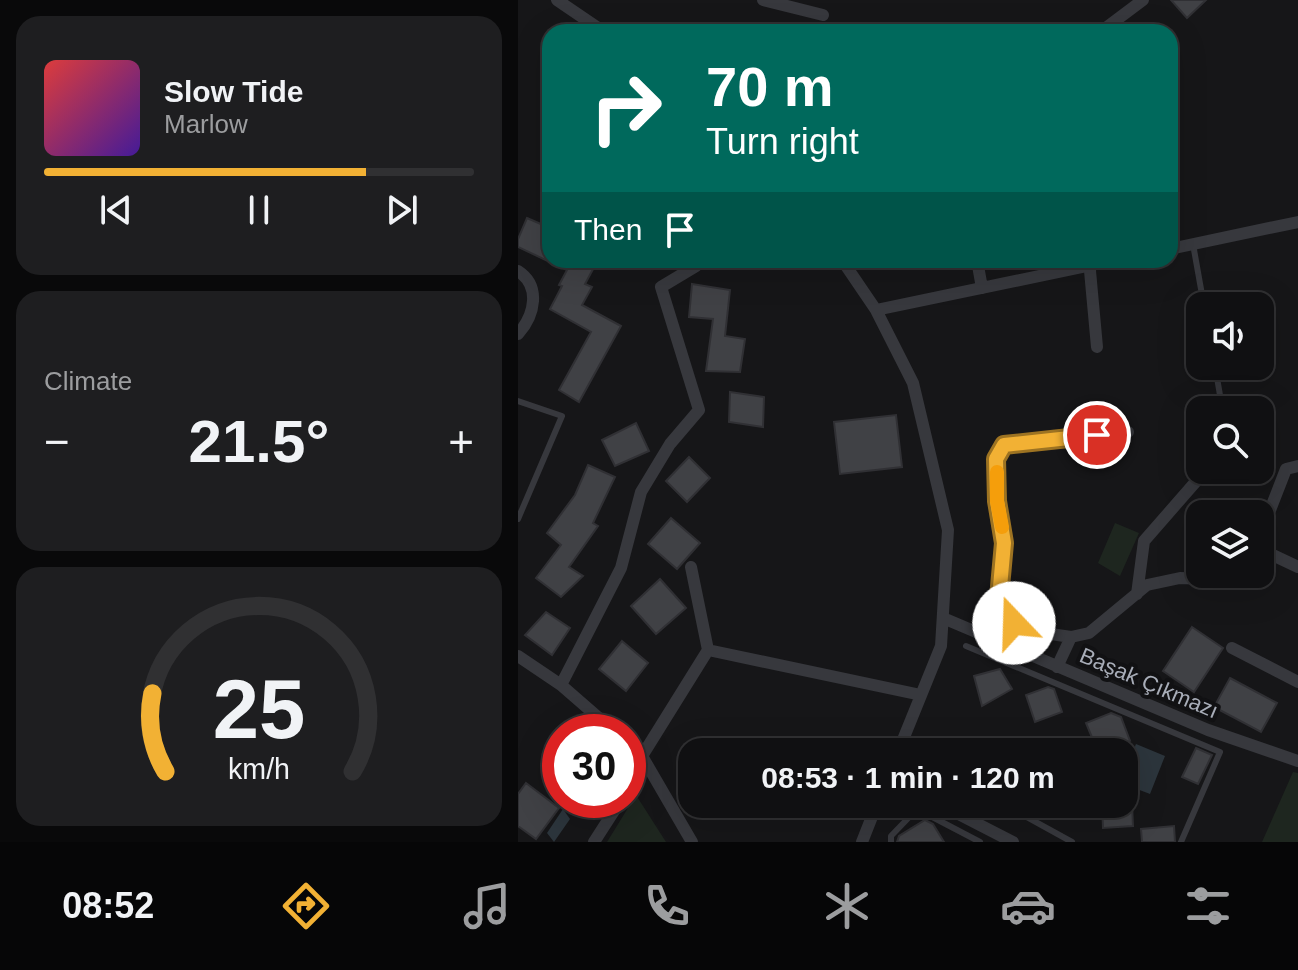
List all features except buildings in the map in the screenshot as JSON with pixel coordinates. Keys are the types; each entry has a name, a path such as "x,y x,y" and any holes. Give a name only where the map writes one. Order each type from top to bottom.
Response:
{"street":[{"path":"557,0 592,24"},
{"path":"763,0 823,15"},
{"path":"1111,24 1143,0"},
{"path":"1178,247 1298,222"},
{"path":"561,685 621,568 641,492 670,444 699,410 661,287 693,268"},
{"path":"847,268 876,310 913,383 948,530 941,646 904,738"},
{"path":"978,268 982,288"},
{"path":"876,310 1068,268"},
{"path":"1089,268 1097,347"},
{"path":"518,271 530,280 535,295 527,320 518,334"},
{"path":"1128,432 1004,445 996,459 997,501 1004,543 999,598 1014,623 1071,637 1089,633 1147,585 1186,578"},
{"path":"1274,500 1286,469 1298,466"},
{"path":"1137,594 1144,541 1194,484"},
{"path":"1274,556 1298,567"},
{"path":"646,750 708,650 691,567"},
{"name":"Başak Çıkmazı","path":"943,618 1208,730 1298,761"},
{"path":"1057,667 1071,637"},
{"path":"1232,648 1298,682"},
{"path":"708,650 921,695"},
{"path":"518,656 561,685 594,714"},
{"path":"646,763 692,842"},
{"path":"594,842 609,818"},
{"path":"862,842 871,818"},
{"path":"966,818 1013,842"}],"lane":[{"path":"1193,244 1202,292"},
{"path":"518,401 562,416 518,519"},
{"path":"966,646 1220,752 1181,842"},
{"path":"891,842 891,836 917,809 980,842"},
{"path":"1028,818 1072,842"}],"shaded area":[{"path":"1115,523 1139,533 1120,576 1098,563"},
{"path":"1138,745 1165,756 1150,794 1138,789"},
{"path":"1293,772 1298,773 1298,842 1262,842"},
{"path":"646,811 666,842 607,842 622,818 646,818"},
{"path":"557,818 570,819 554,842 547,833"}],"slow traffic":[{"path":"997,472 997,501 1002,527"}],"route":[{"path":"1014,623 999,598 1004,543 997,501 996,459 1004,445 1097,435"}]}
